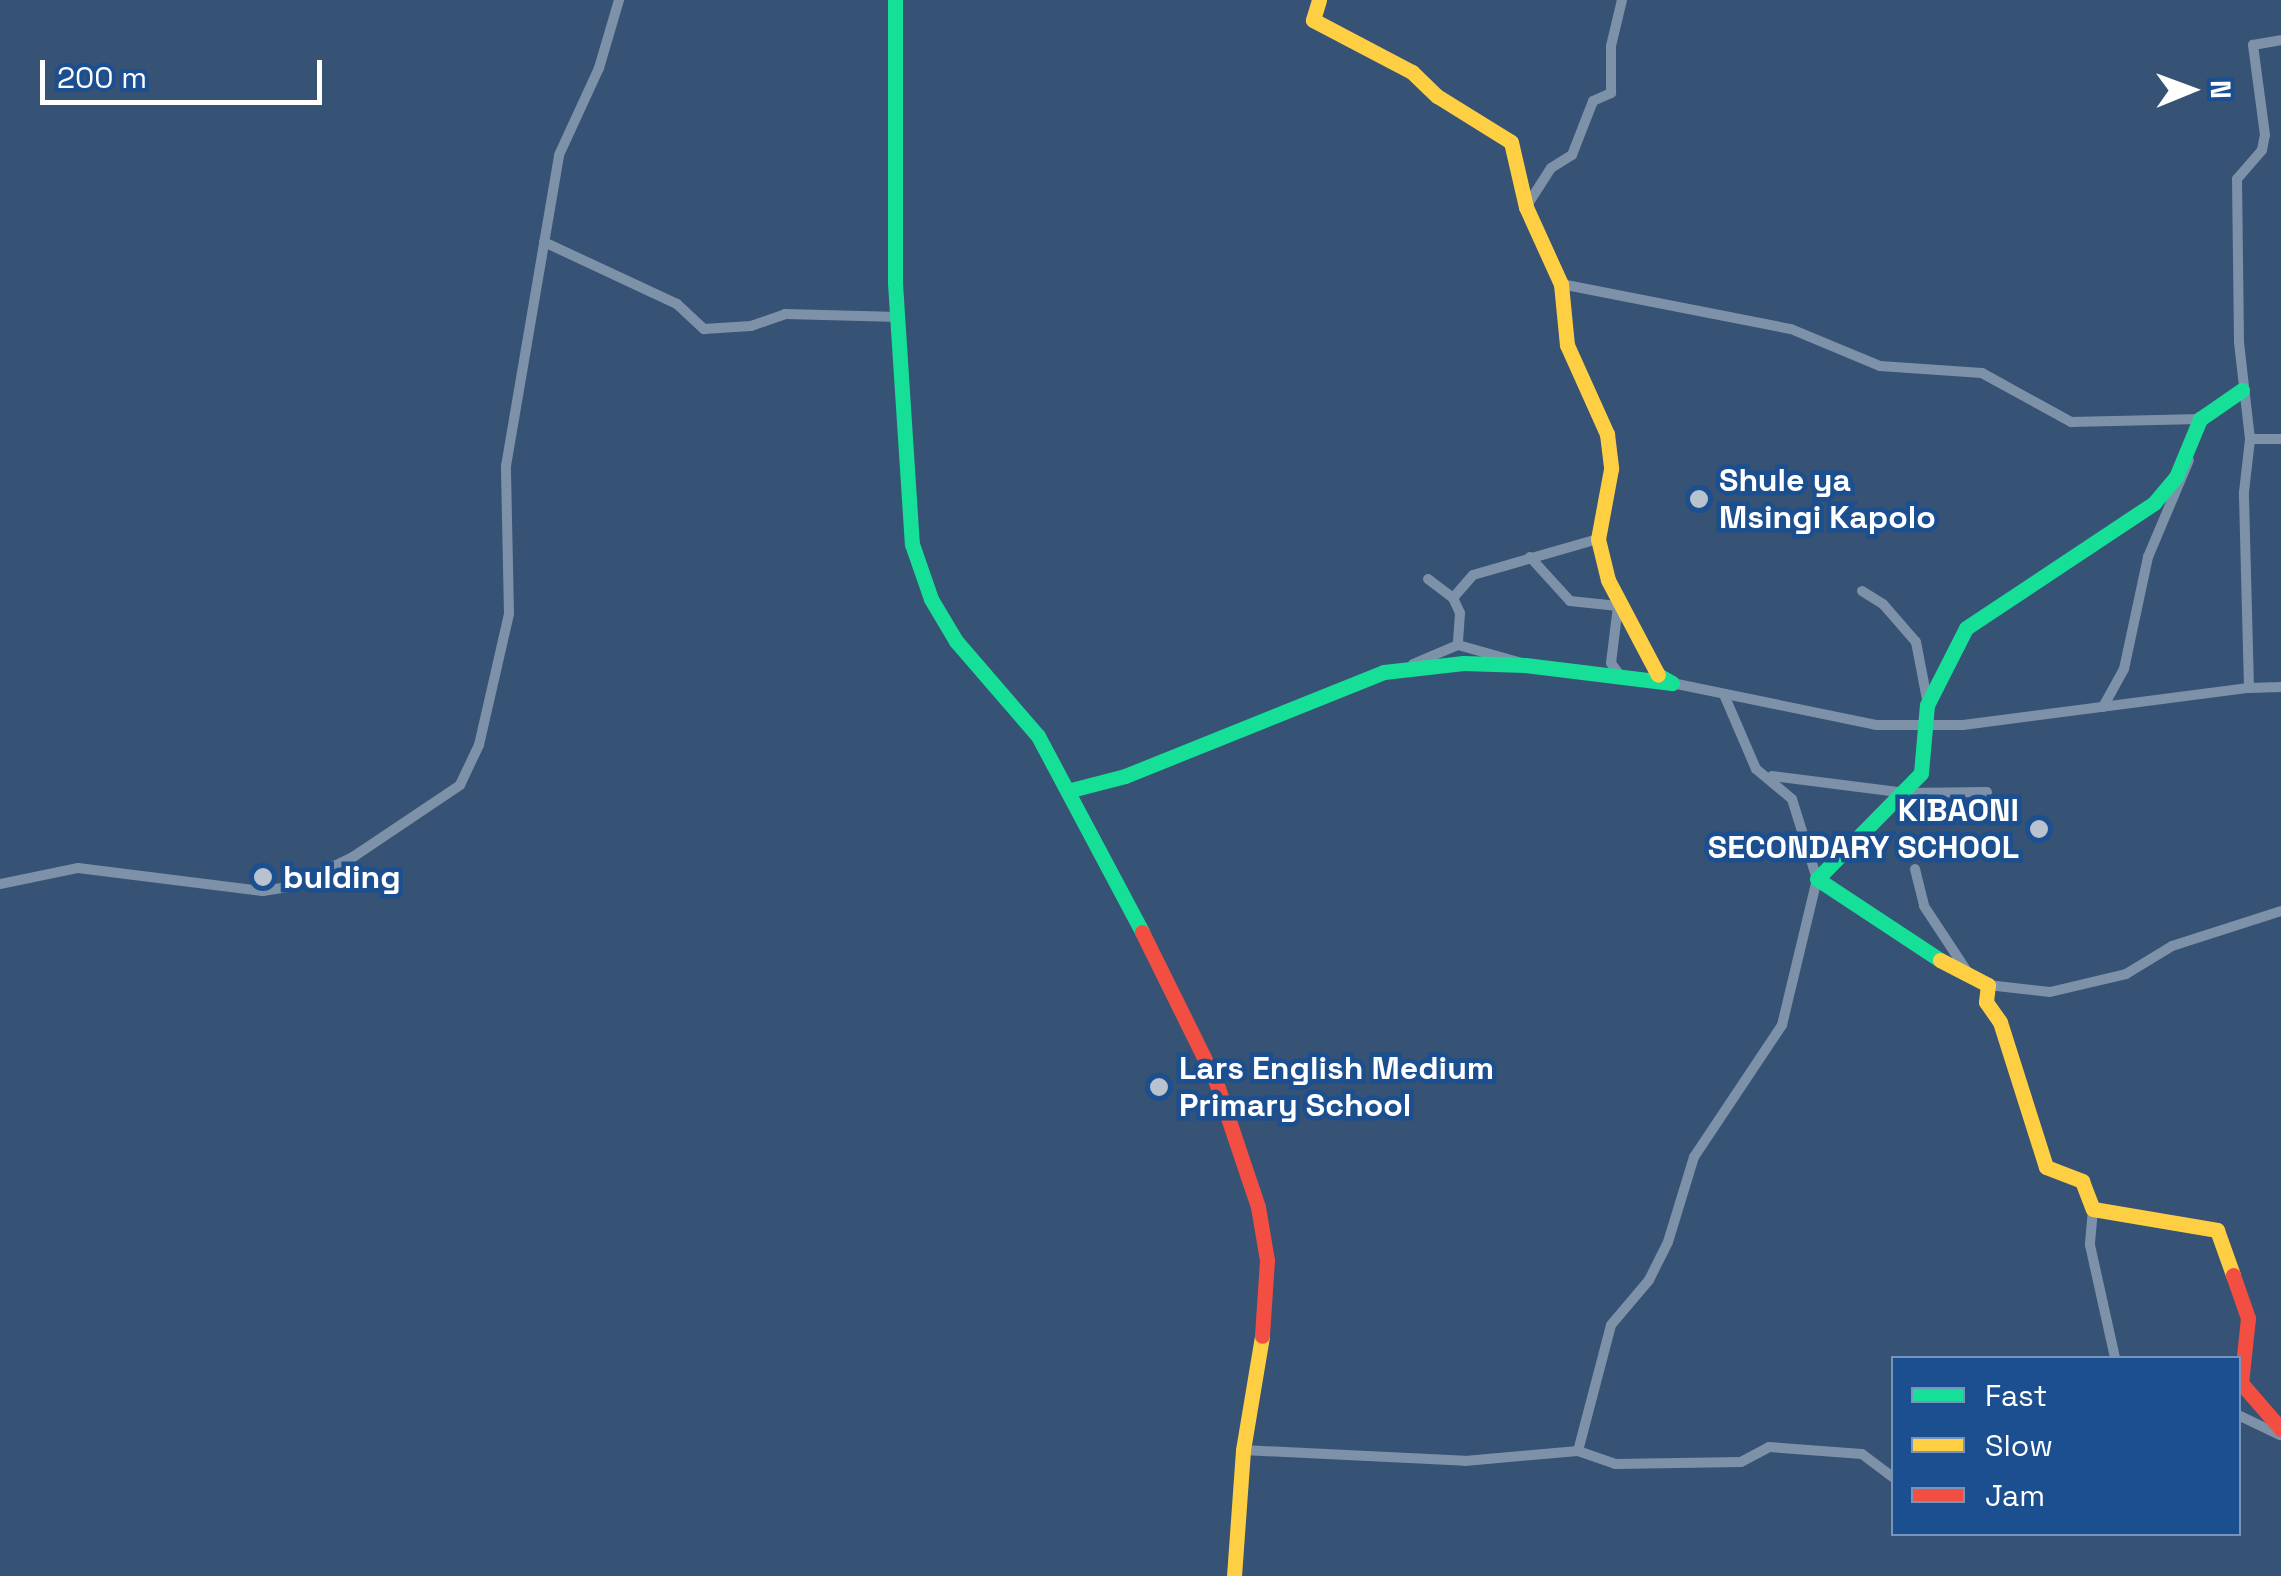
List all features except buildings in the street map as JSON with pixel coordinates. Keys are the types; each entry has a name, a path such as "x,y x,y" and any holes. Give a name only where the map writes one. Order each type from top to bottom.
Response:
{"street":[{"path":"0,884 78,868 263,892 293,886 353,857 460,786 479,746 509,614 506,466 559,155 599,68 620,0"},
{"path":"895,0 899,318 912,544 931,599 956,640 1038,736 1071,790 1216,1082 1258,1207 1266,1313 1243,1450 1234,1576"},
{"path":"1320,0 1313,20 1412,72 1437,96 1511,142 1526,207 1561,284 1566,345 1607,434 1612,469 1598,540 1618,606 1654,672 1672,683"},
{"path":"1526,207 1551,168 1572,155 1593,101 1611,93 1611,46 1622,0"},
{"path":"2249,688 2244,492 2250,439 2242,390 2237,178 2262,150 2265,134 2254,45 2281,40"},
{"path":"544,242 677,304 704,329 751,326 785,314 899,318"},
{"path":"1561,284 1791,330 1880,366 1982,372 2070,422 2200,420 2242,390"},
{"path":"2102,706 2124,669 2148,557 2182,486 2200,420"},
{"path":"2250,439 2281,439"},
{"path":"1928,705 1966,628 2154,503 2191,446"},
{"path":"1453,598 1473,575 1598,540"},
{"path":"1530,558 1570,600 1618,606"},
{"path":"1428,579 1453,598 1460,614 1458,645"},
{"path":"1817,879 1906,793 1921,773 1928,676 1916,642 1883,604 1862,591"},
{"path":"1595,676 1611,653 1618,606"},
{"path":"1071,790 1125,776 1458,645 1526,665"},
{"path":"1611,653 1623,679"},
{"path":"1384,672 1463,663 1526,665 1672,683 1725,697 1876,725 1963,726 2281,687"},
{"path":"1725,697 1756,769 1771,776 1906,793 1987,792"},
{"path":"1578,1451 1611,1325 1649,1280 1668,1242 1694,1157 1782,1025 1817,879 1792,799 1771,776"},
{"path":"1915,869 1924,906 1969,974"},
{"path":"1817,879 1907,943 1988,984 2050,992 2126,974 2172,946 2281,911"},
{"path":"1988,984 1986,1002 2000,1022 2046,1167 2082,1182 2093,1209 2090,1244 2115,1356"},
{"path":"2093,1209 2122,1208 2165,1226 2217,1230 2248,1318 2241,1383 2281,1432"},
{"path":"2241,1416 2281,1432"},
{"path":"1243,1450 1465,1461 1578,1451 1615,1464 1712,1464 1740,1462 1770,1448 1862,1454 1891,1476"},
{"path":"1880,1469 1891,1464"}],"traffic: fast":[{"path":"895,0 895,283 912,544 931,599 956,641 1038,736 1142,932"},
{"path":"1940,960 1817,879 1921,773 1927,705 1966,628 2154,503 2176,477 2200,419 2242,390"},
{"path":"1071,790 1125,776 1384,672 1463,663 1525,665 1672,683 1658,675"}],"traffic: slow":[{"path":"1319,0 1313,20 1412,72 1437,96 1511,142 1526,207 1561,284 1567,345 1607,434 1611,469 1598,539 1608,580 1658,675"},
{"path":"1940,960 1988,985 1986,1002 2000,1022 2046,1167 2082,1181 2093,1209 2217,1230 2233,1275"},
{"path":"1234,1576 1243,1450 1262,1336"}],"traffic: jam":[{"path":"1142,932 1216,1082 1258,1207 1267,1260 1262,1336"},
{"path":"2233,1275 2248,1318 2241,1383 2281,1429"}],"place":[{"name":"Shule ya Msingi Kapolo","path":"1699,499"},
{"name":"KIBAONI SECONDARY SCHOOL","path":"2039,829"},
{"name":"bulding","path":"263,877"},
{"name":"Lars English Medium Primary School","path":"1159,1087"}]}
